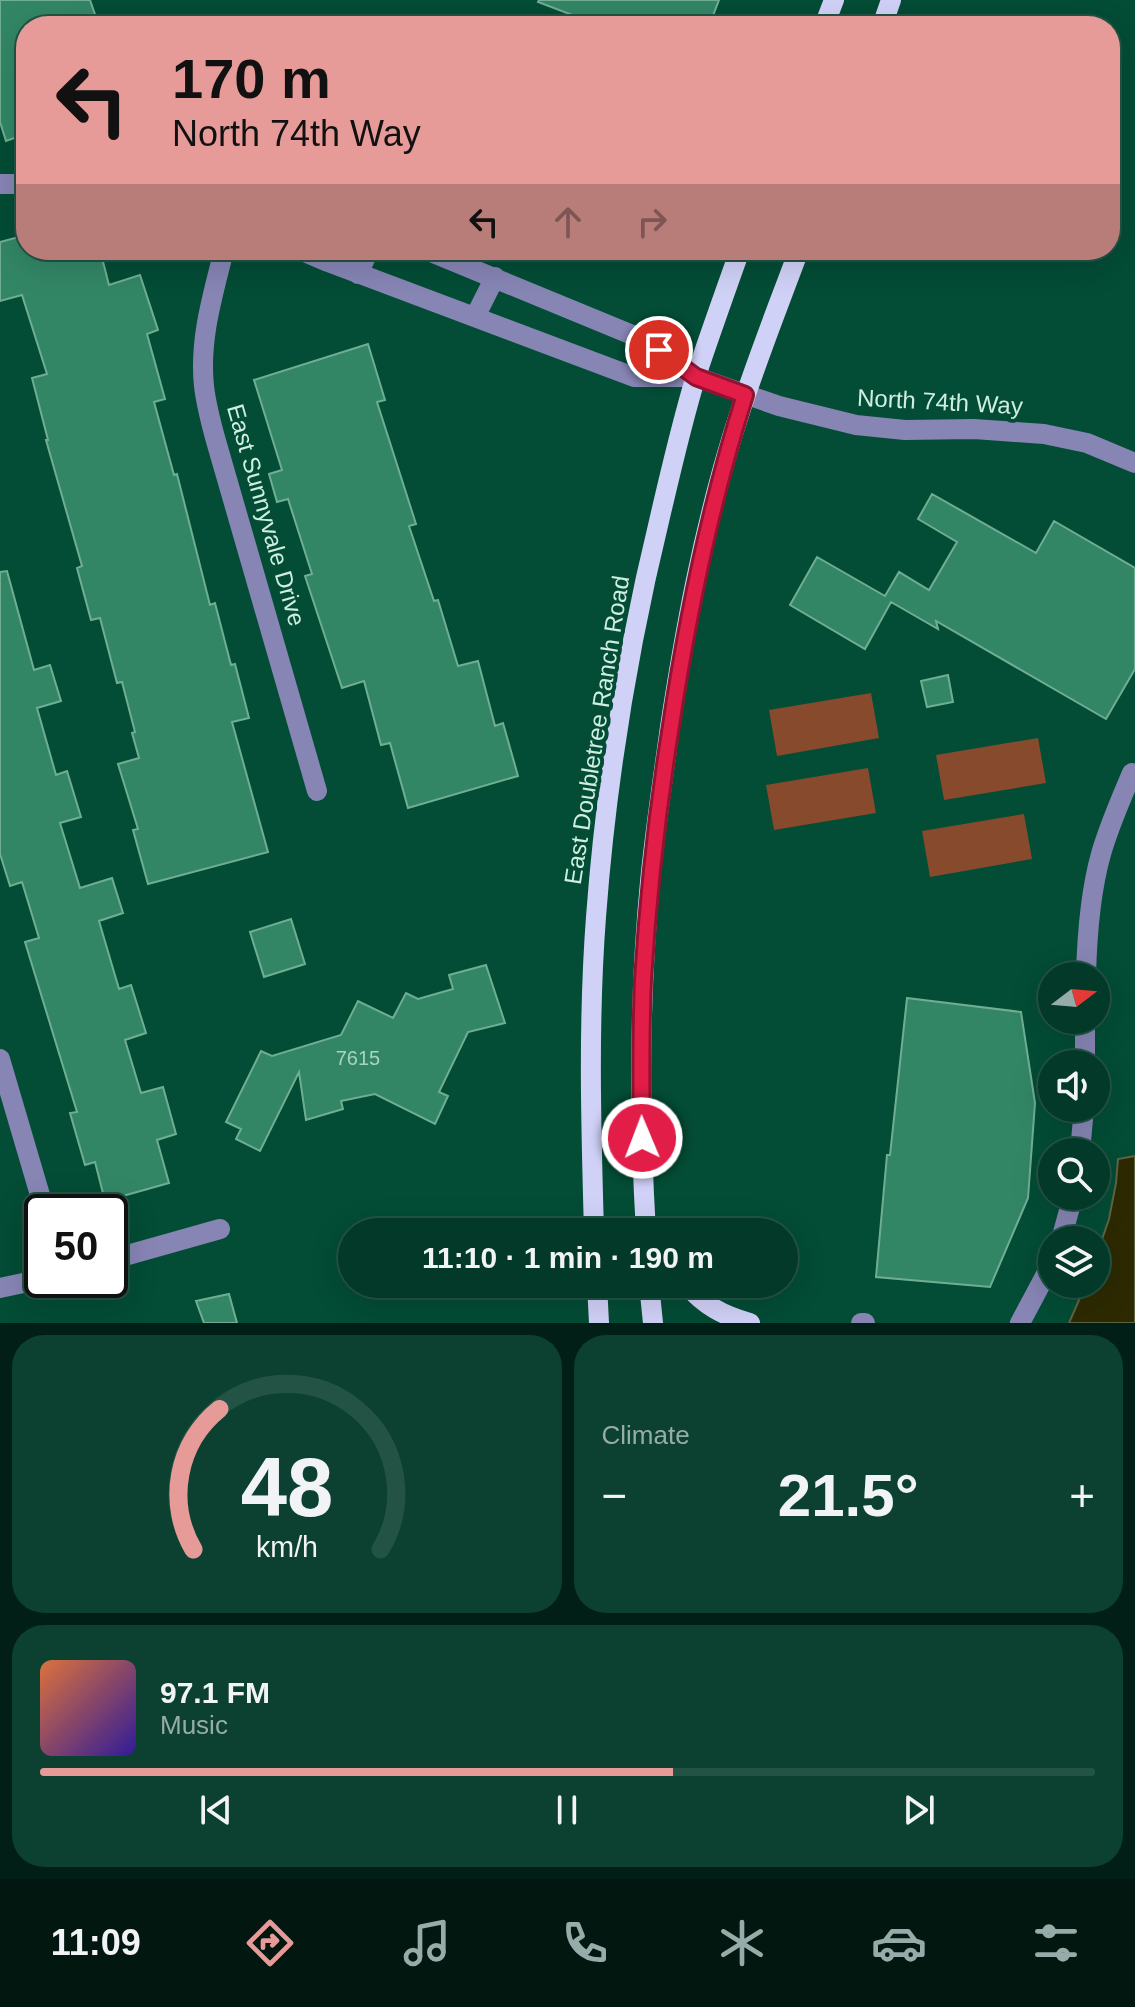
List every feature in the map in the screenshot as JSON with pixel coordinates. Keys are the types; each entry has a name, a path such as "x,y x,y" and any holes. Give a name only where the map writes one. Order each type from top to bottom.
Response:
{"main road":[{"name":"East Doubletree Ranch Road","path":"594,1218 591,1024 596,920 616,738 642,589 696,377 737,260"},
{"path":"645,1218 641,1084 643,981 650,883 679,672 695,582 722,473 745,395 795,260"},
{"path":"644,1197 652,1218"},
{"path":"598,1298 599,1323"},
{"path":"650,1298 653,1323"},
{"path":"698,1298 717,1311 750,1323"}],"street":[{"name":"East Sunnyvale Drive","path":"222,260 206,327 203,363 206,401 317,791"},
{"name":"North 74th Way","path":"324,260 634,377 696,377"},
{"path":"358,274 364,260"},
{"name":"North 74th Way","path":"452,260 647,341 696,377 783,407 856,425 905,430 974,429 1044,434 1087,443 1135,463"},
{"path":"475,317 495,277"},
{"path":"1087,962 1096,875 1106,839 1132,773"},
{"path":"0,1059 40,1194"},
{"path":"128,1255 220,1229"},
{"path":"0,1288 24,1283"},
{"path":"1020,1323 1038,1289"}],"shaded area":[{"path":"871,693 879,738 777,756 769,710"},
{"path":"1038,738 1046,783 944,800 936,755"},
{"path":"868,768 876,813 774,830 766,785"},
{"path":"1024,814 1032,859 930,877 922,831"},
{"path":"1135,1156 1135,1323 1069,1323 1080,1298 1110,1298 1110,1226 1107,1226 1118,1159"}],"building":[{"path":"0,0 90,0 96,16 16,16 16,138 6,141 0,122"},
{"path":"719,0 713,16 575,16 538,2"},
{"path":"16,238 16,260 103,260 109,285 140,275 158,330 147,334 165,399 154,402 174,475 177,474 210,605 215,603 249,718 232,722 268,852 148,884 133,830 138,829 118,764 139,758 132,733 135,732 122,682 117,683 100,618 91,620 77,568 82,566 46,440 32,378 47,374 22,295 0,301 0,242"},
{"path":"368,344 385,400 377,402 416,524 409,526 434,601 438,600 458,666 478,661 495,726 503,723 518,776 408,808 390,743 381,745 364,681 342,688 305,576 312,574 288,499 277,502 269,474 282,470 254,380"},
{"path":"932,494 1036,553 1054,521 1135,568 1135,669 1106,719 936,621 938,629 891,602 865,649 790,605 817,557 885,596 899,572 929,590 957,542 918,519"},
{"path":"7,571 34,670 50,665 61,701 37,708 56,775 67,771 81,817 60,823 80,888 112,878 123,913 99,921 119,989 131,985 146,1033 125,1040 141,1093 163,1087 176,1134 157,1140 169,1183 128,1195 103,1194 95,1162 85,1165 70,1113 77,1112 25,942 39,938 22,882 10,886 0,854 0,572"},
{"path":"948,675 953,702 927,707 921,681"},
{"path":"291,919 305,964 264,977 250,932"},
{"path":"486,965 505,1023 468,1032 439,1092 448,1096 435,1124 375,1094 341,1101 343,1109 306,1120 299,1072 260,1151 236,1139 241,1129 226,1122 261,1051 272,1056 341,1035 358,1001 393,1018 406,993 418,999 453,989 449,975"},
{"path":"907,998 1021,1012 1035,1103 1028,1198 990,1287 876,1277 887,1155 890,1155"},
{"path":"229,1294 237,1323 204,1323 196,1301"}],"route":[{"path":"642,1138 646,931 667,750 695,582 731,438 745,395 696,377 659,350"}]}
